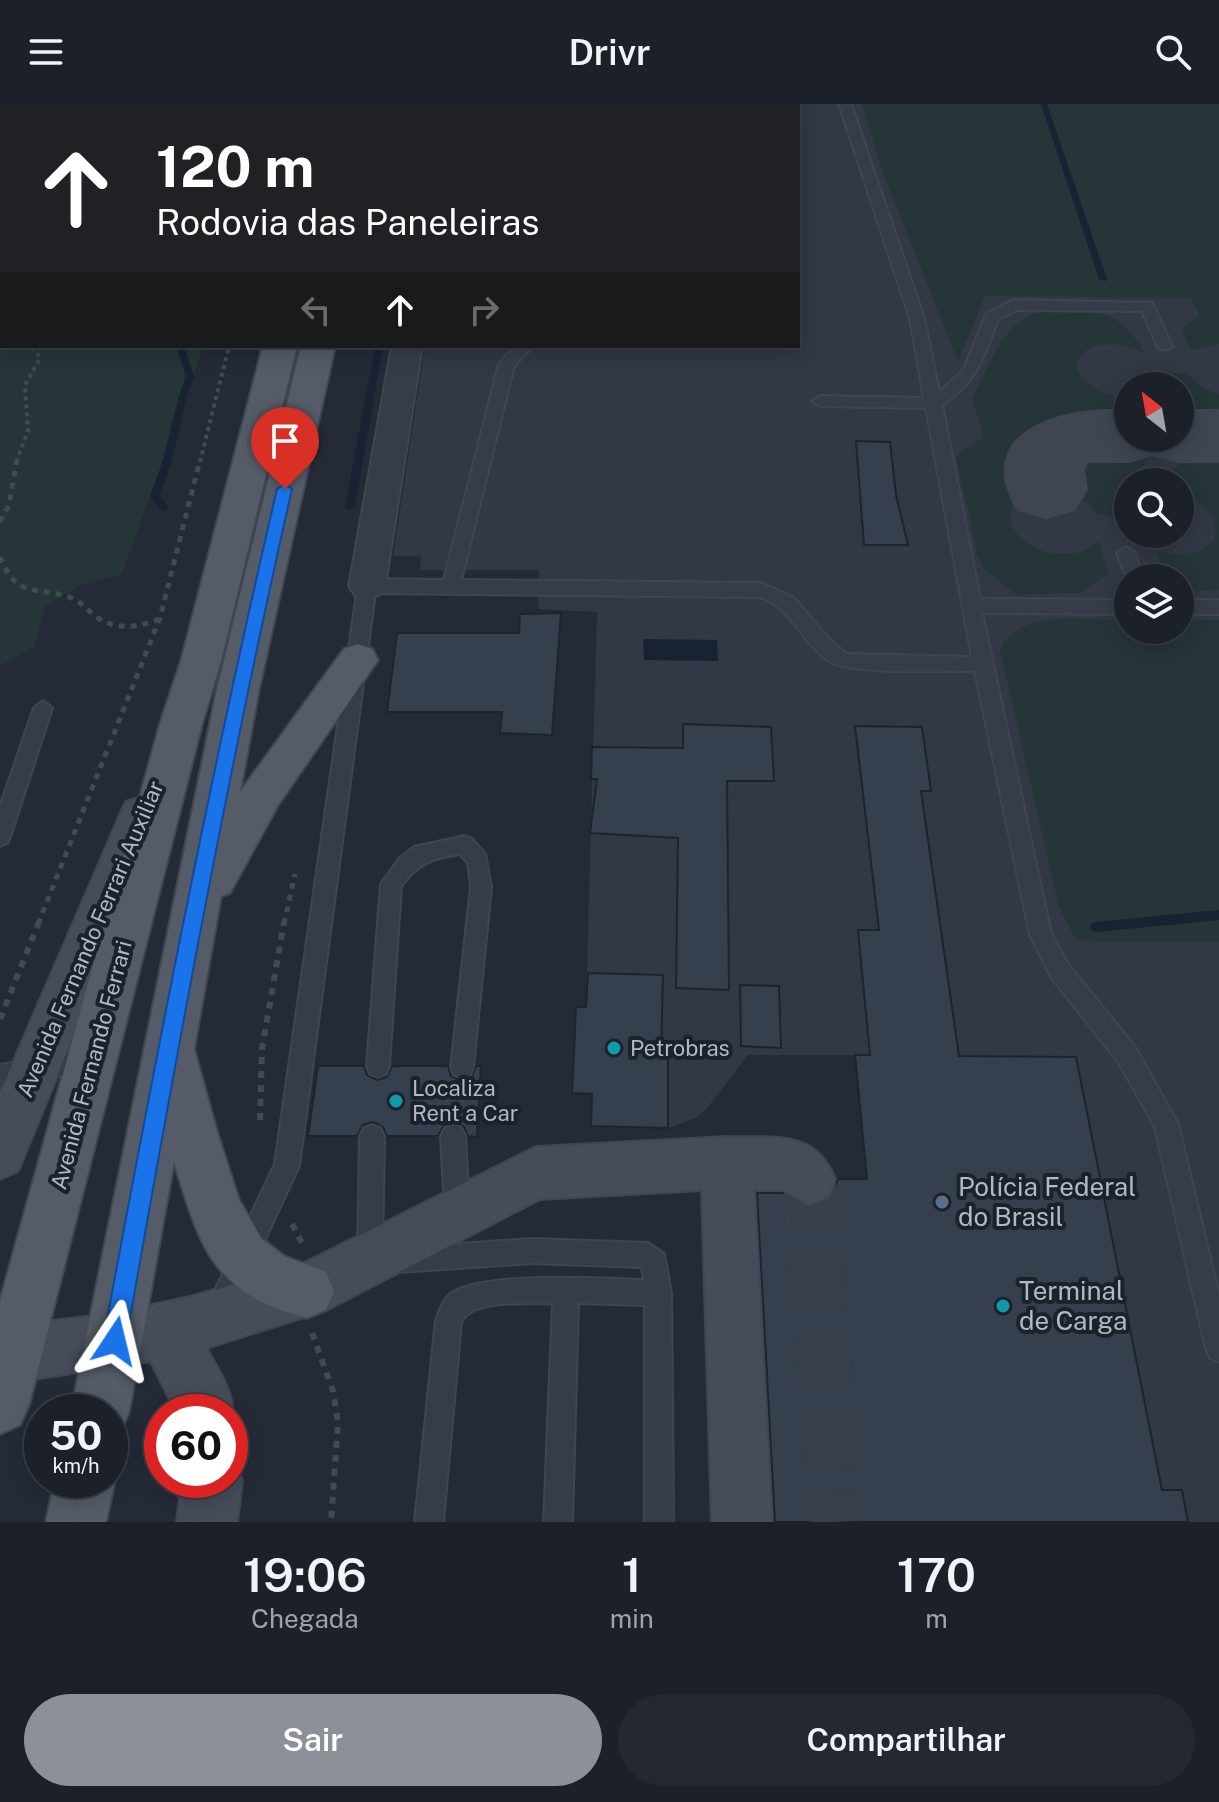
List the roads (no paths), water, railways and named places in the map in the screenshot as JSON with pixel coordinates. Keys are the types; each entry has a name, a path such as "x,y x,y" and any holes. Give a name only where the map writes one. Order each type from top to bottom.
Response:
{"main road":[{"name":"Avenida Fernando Ferrari","path":"4,1372 93,1060 181,724 201,661 279,348"},
{"path":"114,1394 165,1329 169,1040 238,689 318,348"},
{"path":"197,908 263,792 358,660"},
{"path":"169,1040 197,1152 218,1210 243,1259 271,1281 307,1291"},
{"path":"76,1522 81,1498"}],"street":[{"path":"367,586 407,348"},
{"name":"Avenida Fernando Ferrari Auxiliar","path":"0,1153 18,1073 181,724"},
{"path":"4,1372 307,1291 370,1261 457,1211 536,1173 727,1163 795,1165 809,1179"},
{"path":"727,1163 742,1522"},
{"path":"165,1329 199,1394"},
{"path":"207,1522 210,1498"}],"lane":[{"path":"845,104 862,164 905,277 934,403 983,664 1041,935 1059,970 1127,1055 1166,1124 1219,1349"},
{"path":"820,401 934,403 955,389 970,373 992,316 1014,305 1147,306 1164,346"},
{"path":"451,587 507,364 523,348"},
{"path":"1126,553 1129,564"},
{"path":"165,1329 243,1259 287,1166 367,586 761,590 778,594 790,602 830,655 843,661 983,664"},
{"path":"972,606 1114,607"},
{"path":"1194,607 1219,607"},
{"path":"0,837 43,708"},
{"path":"378,1066 391,884 407,861 420,850 465,845 478,860 481,887 462,1067"},
{"path":"18,1073 93,1060"},
{"path":"372,1136 370,1261 533,1251 640,1252 655,1263 658,1293 659,1522"},
{"path":"453,1136 457,1211"},
{"path":"429,1522 449,1320 457,1305 475,1295 566,1290 658,1293"},
{"path":"558,1522 566,1290"}],"waterway":[{"path":"1044,104 1103,279"},
{"path":"164,508 155,496 167,464 190,376 181,348"},
{"path":"350,507 379,348"},
{"path":"1096,927 1219,915"}],"tunnel":[{"path":"809,1179 836,1522"}],"place":[{"name":"Petrobras","path":"614,1048"},
{"name":"Localiza Rent a Car","path":"396,1101"},
{"name":"Polícia Federal do Brasil","path":"942,1202"},
{"name":"Terminal de Carga","path":"1003,1306"}]}
